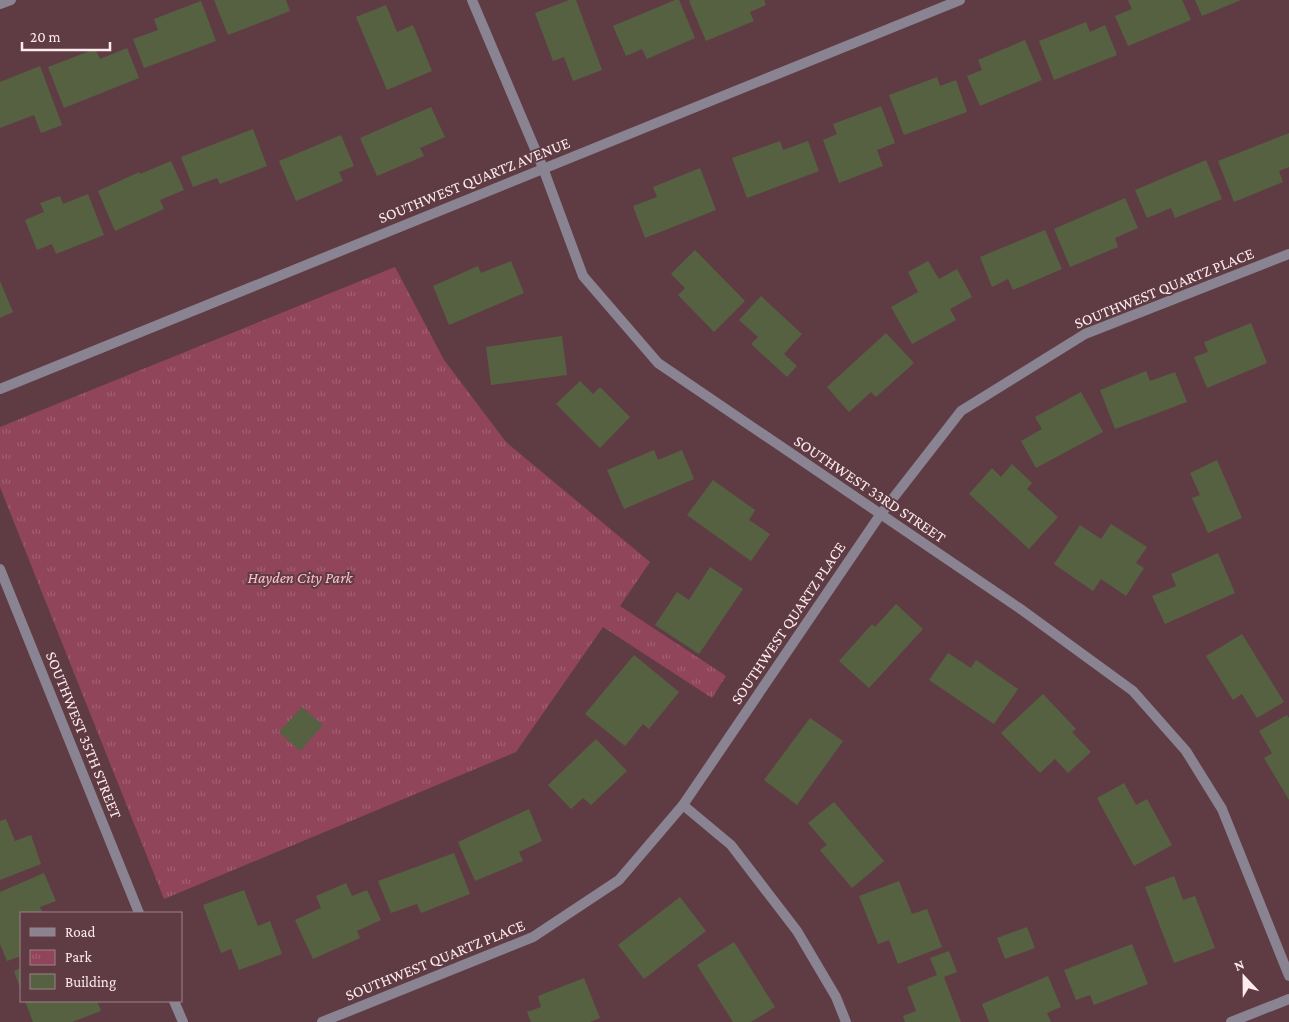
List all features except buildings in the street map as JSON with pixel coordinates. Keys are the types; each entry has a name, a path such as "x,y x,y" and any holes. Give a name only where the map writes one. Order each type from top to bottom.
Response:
{"street":[{"path":"0,4 11,0"},
{"name":"SOUTHWEST 33RD STREET","path":"472,0 543,168 583,276 658,363 1022,610 1133,692 1186,751 1222,810 1289,976"},
{"name":"SOUTHWEST QUARTZ AVENUE","path":"0,389 960,0"},
{"name":"SOUTHWEST QUARTZ PLACE","path":"322,1022 533,937 619,880 682,805 880,515 961,411 1086,334 1289,254"},
{"name":"SOUTHWEST 35TH STREET","path":"0,569 139,912"},
{"path":"682,805 731,845 797,931 836,997 846,1022"},
{"path":"1231,1022 1289,1000"},
{"path":"174,1002 183,1022"}],"green space":[{"name":"Hayden City Park","path":"395,267 444,360 506,442 650,562 620,606 726,676 712,698 603,627 516,752 164,899 0,487 0,427"}]}
